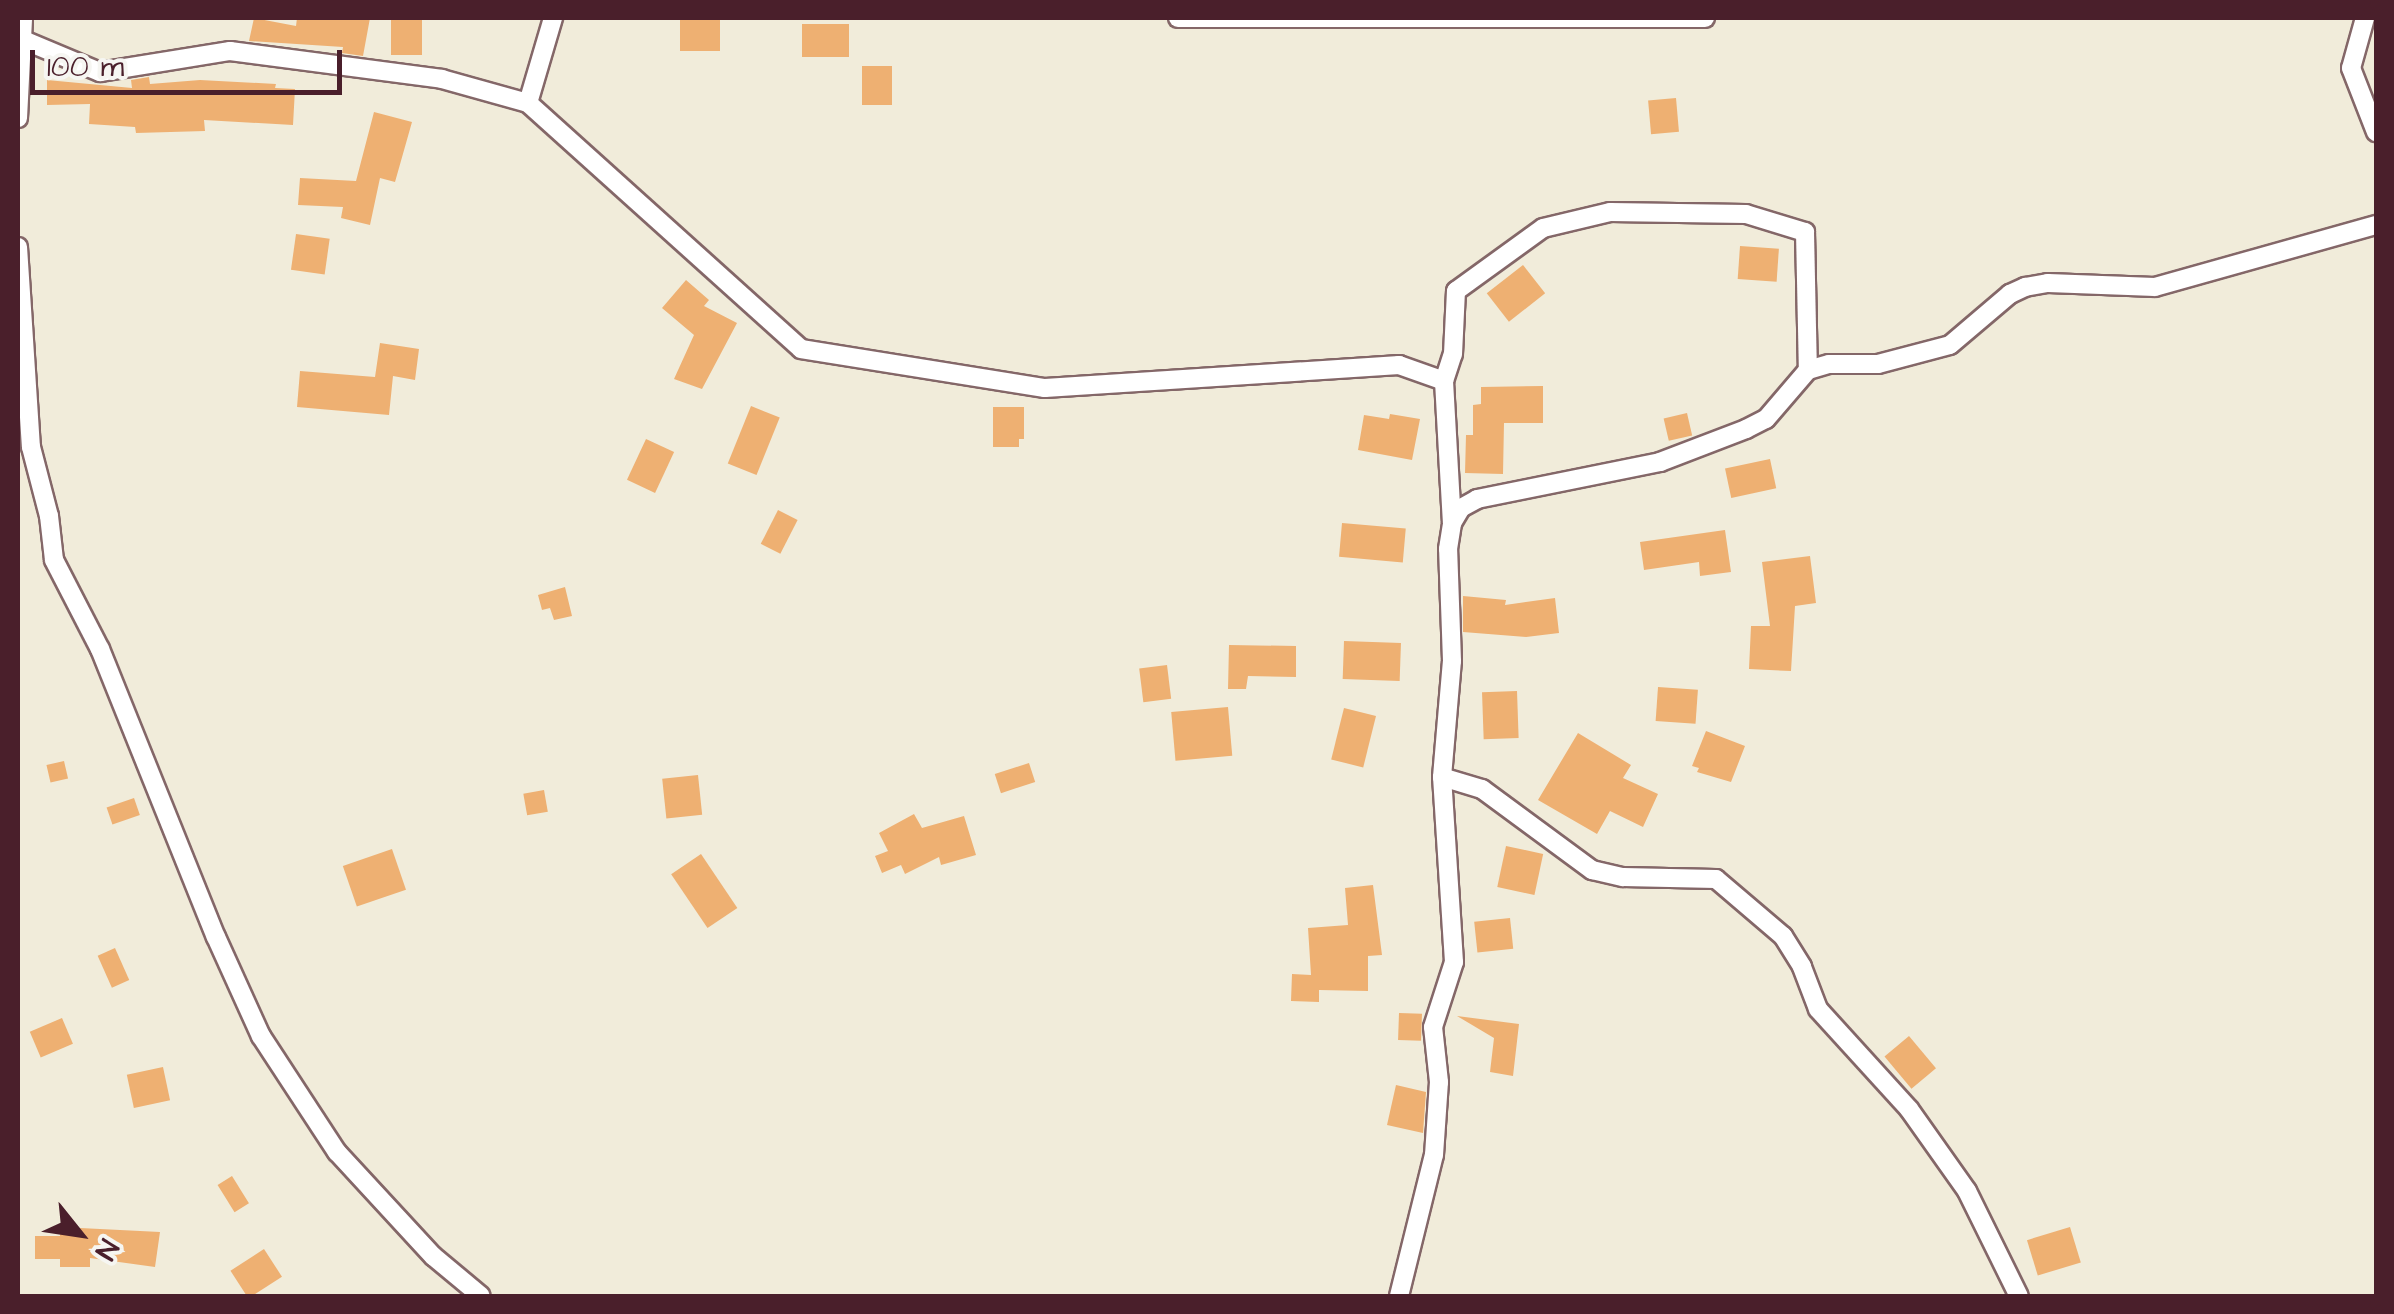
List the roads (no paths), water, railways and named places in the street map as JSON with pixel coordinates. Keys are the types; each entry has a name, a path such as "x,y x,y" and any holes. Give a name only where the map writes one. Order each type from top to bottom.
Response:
{"street":[{"path":"18,118 23,18"},
{"path":"528,104 553,18"},
{"path":"1178,18 1705,18"},
{"path":"2365,18 2351,68 2376,132"},
{"path":"22,39 100,72 230,51 442,80 528,104 802,349 1045,388 1398,365 1444,381"},
{"path":"1399,1296 1434,1155 1439,1082 1433,1028 1454,962 1442,777 1452,661 1448,549 1452,523 1444,381 1453,354 1456,290 1543,228 1610,212 1746,214 1805,232 1808,370"},
{"path":"1452,523 1461,508 1477,499 1660,462 1766,420 1808,370 1829,364 1878,364 1950,345 2010,294 2025,287 2155,287 2376,224"},
{"path":"18,247 31,448 49,516 54,560 100,649 216,938 262,1036 337,1152 433,1256 481,1296"},
{"path":"1442,777 1482,789 1592,870 1623,878 1716,878 1783,936 1802,967 1818,1009 1909,1109 1967,1192 2020,1296"}]}
